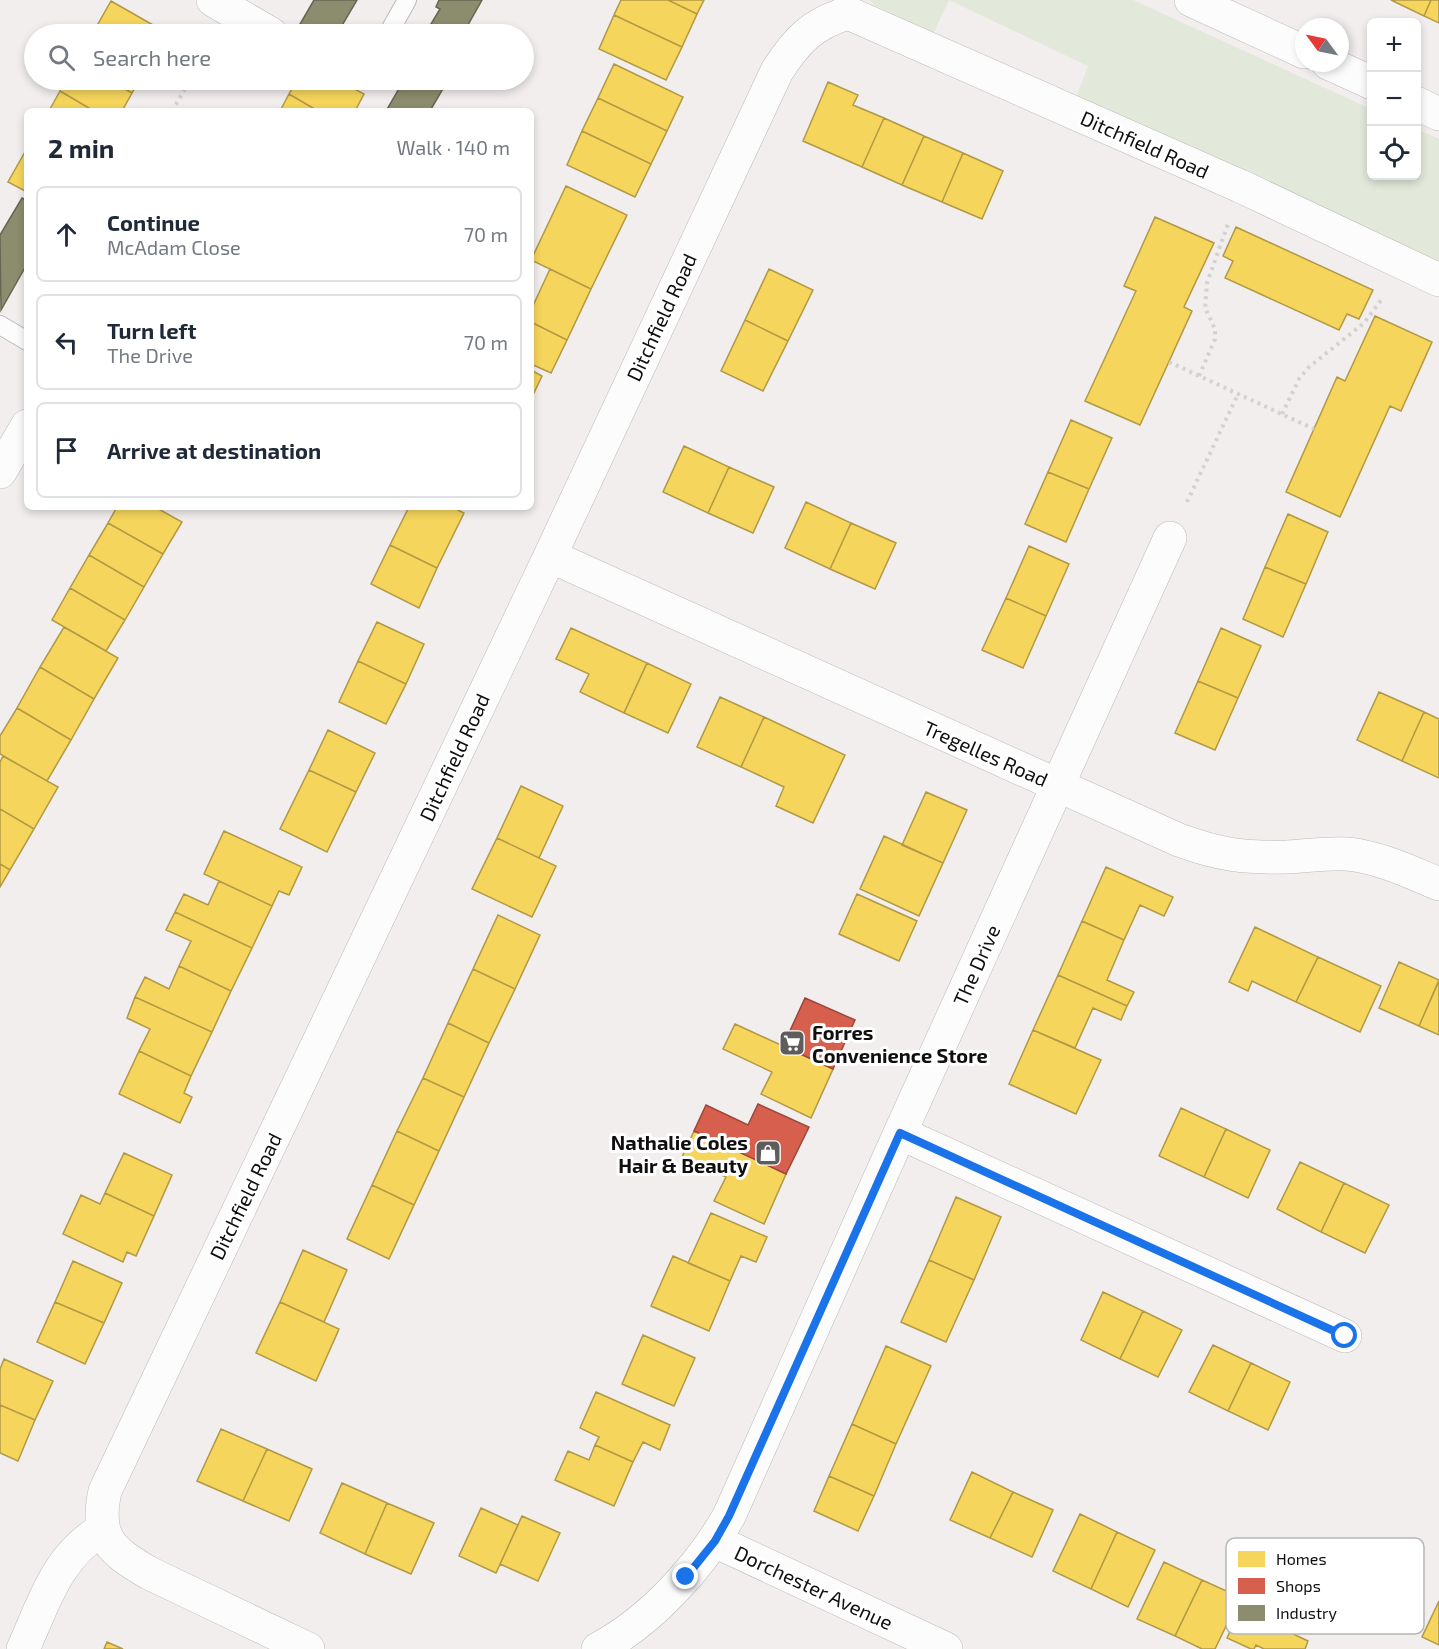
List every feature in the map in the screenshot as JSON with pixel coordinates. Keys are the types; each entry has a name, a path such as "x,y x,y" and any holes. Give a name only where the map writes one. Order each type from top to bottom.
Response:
{"street":[{"path":"1191,0 1295,48"},
{"path":"220,2 255,24"},
{"name":"Ditchfield Road","path":"102,1530 100,1512 114,1469 550,556 777,71 790,51 806,34 844,7 1240,186 1439,280"},
{"path":"1347,72 1367,81"},
{"path":"1421,106 1439,114"},
{"path":"0,472 24,431"},
{"name":"The Drive","path":"598,1649 609,1643 664,1599 700,1561 729,1516 1170,538"},
{"name":"Tregelles Road","path":"550,556 1179,840 1233,856 1347,854 1375,860 1439,884"},
{"path":"900,1133 1345,1336"},
{"path":"23,1649 65,1562 89,1538 102,1530 111,1545 128,1560 149,1573 308,1649"},
{"name":"Dorchester Avenue","path":"715,1541 946,1649"}],"lane":[{"path":"394,24 407,0"},
{"path":"0,325 24,339"}],"path":[{"path":"174,108 184,90"},
{"path":"1199,376 1215,339 1215,329 1205,309 1207,282 1240,186"},
{"path":"1282,414 1299,379 1308,368 1364,323 1407,266"},
{"path":"1169,362 1314,429"},
{"path":"1170,538 1238,394"}],"shaded area":[{"path":"869,0 949,0 933,34 876,6"},
{"path":"949,0 1133,0 1367,107 1367,180 1421,180 1421,131 1439,139 1439,268 1076,98 1088,66"}],"building: Homes":[{"path":"621,0 668,0 697,14 682,47 614,15"},
{"path":"668,0 704,0 697,14"},
{"path":"1391,0 1431,0 1424,16"},
{"path":"1431,0 1439,0 1439,23 1424,16"},
{"path":"111,1 151,24 98,24"},
{"path":"614,15 682,47 666,80 599,49"},
{"path":"614,64 683,97 667,131 598,98"},
{"path":"828,82 858,95 853,105 884,118 862,167 803,141"},
{"path":"127,90 132,93 124,108 89,108 60,91"},
{"path":"291,90 357,90 364,94 357,108 313,108 289,94"},
{"path":"60,91 89,108 51,108"},
{"path":"289,94 313,108 282,108"},
{"path":"598,98 667,131 651,164 582,131"},
{"path":"884,118 924,136 902,185 862,167"},
{"path":"582,131 651,164 635,197 567,165"},
{"path":"924,136 963,153 942,202 902,185"},
{"path":"963,153 1003,171 982,219 942,202"},
{"path":"24,154 24,190 8,182"},
{"path":"566,186 627,215 591,289 534,261 534,254"},
{"path":"1155,217 1214,243 1184,307 1192,311 1140,425 1085,401 1136,291 1124,286"},
{"path":"1236,227 1373,290 1359,319 1347,314 1339,330 1225,278 1233,261 1223,256"},
{"path":"550,269 591,289 567,340 534,324 534,304"},
{"path":"769,269 813,290 788,341 745,320"},
{"path":"1375,316 1432,342 1401,411 1390,406 1340,517 1286,492 1337,377 1345,381"},
{"path":"745,320 788,341 763,391 721,371"},
{"path":"534,324 567,340 551,373 534,365"},
{"path":"534,372 542,376 534,393"},
{"path":"1071,420 1112,438 1089,489 1048,472"},
{"path":"684,446 729,467 708,513 663,492"},
{"path":"729,467 774,487 753,533 708,513"},
{"path":"1048,472 1089,489 1066,542 1025,524"},
{"path":"806,502 851,523 830,569 785,548"},
{"path":"115,510 160,510 182,522 163,554 108,523"},
{"path":"408,510 458,510 464,513 437,568 390,545"},
{"path":"1288,514 1328,532 1306,584 1265,567"},
{"path":"108,523 163,554 144,587 89,555"},
{"path":"851,523 896,543 875,589 830,569"},
{"path":"390,545 437,568 419,608 371,584"},
{"path":"1029,546 1069,564 1046,616 1006,598"},
{"path":"89,555 144,587 125,620 70,588"},
{"path":"1265,567 1306,584 1283,637 1243,619"},
{"path":"70,588 125,620 106,651 52,620"},
{"path":"1006,598 1046,616 1023,668 982,650"},
{"path":"377,622 424,644 406,684 358,661"},
{"path":"64,627 118,658 94,699 40,667"},
{"path":"571,628 647,663 624,713 580,692 589,674 556,659"},
{"path":"1221,628 1261,646 1238,698 1198,681"},
{"path":"358,661 406,684 386,724 339,702"},
{"path":"647,663 691,684 668,733 624,713"},
{"path":"40,667 94,699 71,740 17,708"},
{"path":"1198,681 1238,698 1215,750 1175,733"},
{"path":"1379,692 1424,712 1402,761 1357,740"},
{"path":"720,697 764,717 741,767 697,747"},
{"path":"17,708 71,740 47,781 0,754 0,736"},
{"path":"1424,712 1439,719 1439,778 1402,761"},
{"path":"764,717 845,755 813,823 776,806 784,787 741,767"},
{"path":"328,730 375,753 356,792 309,770"},
{"path":"3,756 58,787 34,829 0,809 0,762"},
{"path":"309,770 356,792 327,852 280,829"},
{"path":"521,786 563,806 539,858 497,838"},
{"path":"926,792 967,810 943,863 902,845"},
{"path":"0,809 34,829 10,870 0,864"},
{"path":"224,831 302,867 289,895 279,891 272,906 204,874"},
{"path":"884,836 943,863 919,916 860,889"},
{"path":"497,838 556,866 532,917 472,889"},
{"path":"0,864 10,870 0,887"},
{"path":"1106,867 1173,897 1164,916 1140,905 1124,940 1082,921"},
{"path":"219,881 272,906 252,948 175,912 184,894 208,905"},
{"path":"857,894 917,921 899,961 839,934"},
{"path":"175,912 252,948 231,991 179,966 191,941 166,930"},
{"path":"498,915 540,935 515,989 473,969"},
{"path":"1082,921 1124,940 1107,980 1134,992 1127,1006 1058,975"},
{"path":"1255,927 1318,957 1296,1002 1252,981 1248,991 1229,982"},
{"path":"1318,957 1381,986 1360,1032 1296,1002"},
{"path":"1399,962 1439,980 1419,1026 1379,1008"},
{"path":"179,966 231,991 212,1032 135,997 145,977 169,989"},
{"path":"473,969 515,989 489,1043 448,1023"},
{"path":"1058,975 1127,1006 1121,1020 1093,1008 1075,1048 1033,1030"},
{"path":"1439,981 1439,1035 1419,1026"},
{"path":"135,997 212,1032 191,1076 139,1051 150,1029 127,1018"},
{"path":"448,1023 489,1043 464,1097 423,1078"},
{"path":"735,1024 833,1069 811,1118 761,1094 772,1072 723,1049"},
{"path":"1033,1030 1101,1060 1076,1114 1009,1084"},
{"path":"139,1051 191,1076 184,1093 192,1097 180,1123 119,1094"},
{"path":"423,1078 464,1097 439,1151 397,1131"},
{"path":"1181,1108 1226,1129 1204,1177 1159,1156"},
{"path":"1226,1129 1270,1150 1248,1198 1204,1177"},
{"path":"397,1131 439,1151 414,1205 372,1185"},
{"path":"694,1131 786,1174 764,1224 714,1201 726,1177 682,1157"},
{"path":"124,1153 172,1175 154,1216 105,1193"},
{"path":"1300,1162 1344,1183 1321,1232 1277,1209"},
{"path":"1344,1183 1389,1205 1365,1253 1321,1232"},
{"path":"372,1185 414,1205 389,1259 347,1239"},
{"path":"105,1193 154,1216 136,1256 127,1252 123,1262 63,1234 81,1195 100,1204"},
{"path":"956,1197 1001,1217 974,1280 929,1260"},
{"path":"711,1213 767,1237 756,1262 741,1256 730,1281 688,1263"},
{"path":"303,1250 347,1270 324,1322 280,1302"},
{"path":"673,1256 730,1281 709,1331 651,1306"},
{"path":"929,1260 974,1280 946,1342 901,1322"},
{"path":"73,1261 122,1283 104,1323 55,1302"},
{"path":"1103,1292 1143,1311 1120,1359 1081,1340"},
{"path":"55,1302 104,1323 85,1364 37,1342"},
{"path":"280,1302 339,1329 316,1381 256,1353"},
{"path":"1143,1311 1182,1330 1158,1377 1120,1359"},
{"path":"643,1335 695,1358 674,1406 622,1384"},
{"path":"1213,1345 1251,1363 1228,1411 1189,1392"},
{"path":"886,1346 931,1366 896,1444 852,1424"},
{"path":"4,1359 53,1381 35,1420 0,1405 0,1369"},
{"path":"1251,1363 1290,1382 1268,1430 1228,1411"},
{"path":"596,1392 670,1425 660,1450 643,1442 633,1462 595,1445 599,1437 580,1428"},
{"path":"0,1405 35,1420 18,1461 0,1453"},
{"path":"852,1424 896,1444 874,1496 829,1476"},
{"path":"221,1429 267,1449 243,1501 197,1481"},
{"path":"595,1445 633,1462 614,1506 555,1480 568,1451 589,1460"},
{"path":"267,1449 312,1469 289,1521 243,1501"},
{"path":"972,1472 1013,1492 990,1538 950,1520"},
{"path":"829,1476 874,1496 858,1531 814,1511"},
{"path":"342,1483 387,1503 365,1554 320,1533"},
{"path":"1013,1492 1053,1510 1032,1557 990,1538"},
{"path":"387,1503 434,1523 411,1574 365,1554"},
{"path":"481,1508 518,1525 496,1573 459,1556"},
{"path":"1080,1514 1117,1532 1091,1589 1053,1571"},
{"path":"522,1516 560,1533 538,1581 500,1564"},
{"path":"1117,1532 1155,1550 1128,1607 1091,1589"},
{"path":"1164,1562 1202,1580 1175,1636 1137,1619"},
{"path":"1202,1580 1226,1591 1226,1626 1215,1649 1202,1649 1175,1636"},
{"path":"1439,1601 1439,1645 1422,1637"},
{"path":"1229,1634 1293,1634 1308,1641 1305,1649 1264,1649 1256,1645 1254,1649 1251,1649 1227,1638"},
{"path":"107,1642 123,1649 104,1649"}],"building: Shops":[{"path":"805,998 855,1020 833,1069 783,1046"},
{"name":"Nathalie Coles Hair & Beauty","path":"758,1104 809,1127 786,1174 694,1131 706,1105 748,1125"}],"building: Industry":[{"path":"314,0 357,0 343,24 300,24"},
{"path":"439,0 482,0 469,24 431,24 440,9 436,7"},
{"path":"398,90 442,90 432,108 388,108"},
{"path":"22,198 24,199 24,269 1,310 0,235"}],"place":[{"name":"Forres Convenience Store","path":"792,1043"},
{"name":"Nathalie Coles Hair & Beauty","path":"768,1153"}],"route":[{"path":"686,1577 715,1541 729,1516 900,1133 1345,1336"}]}
